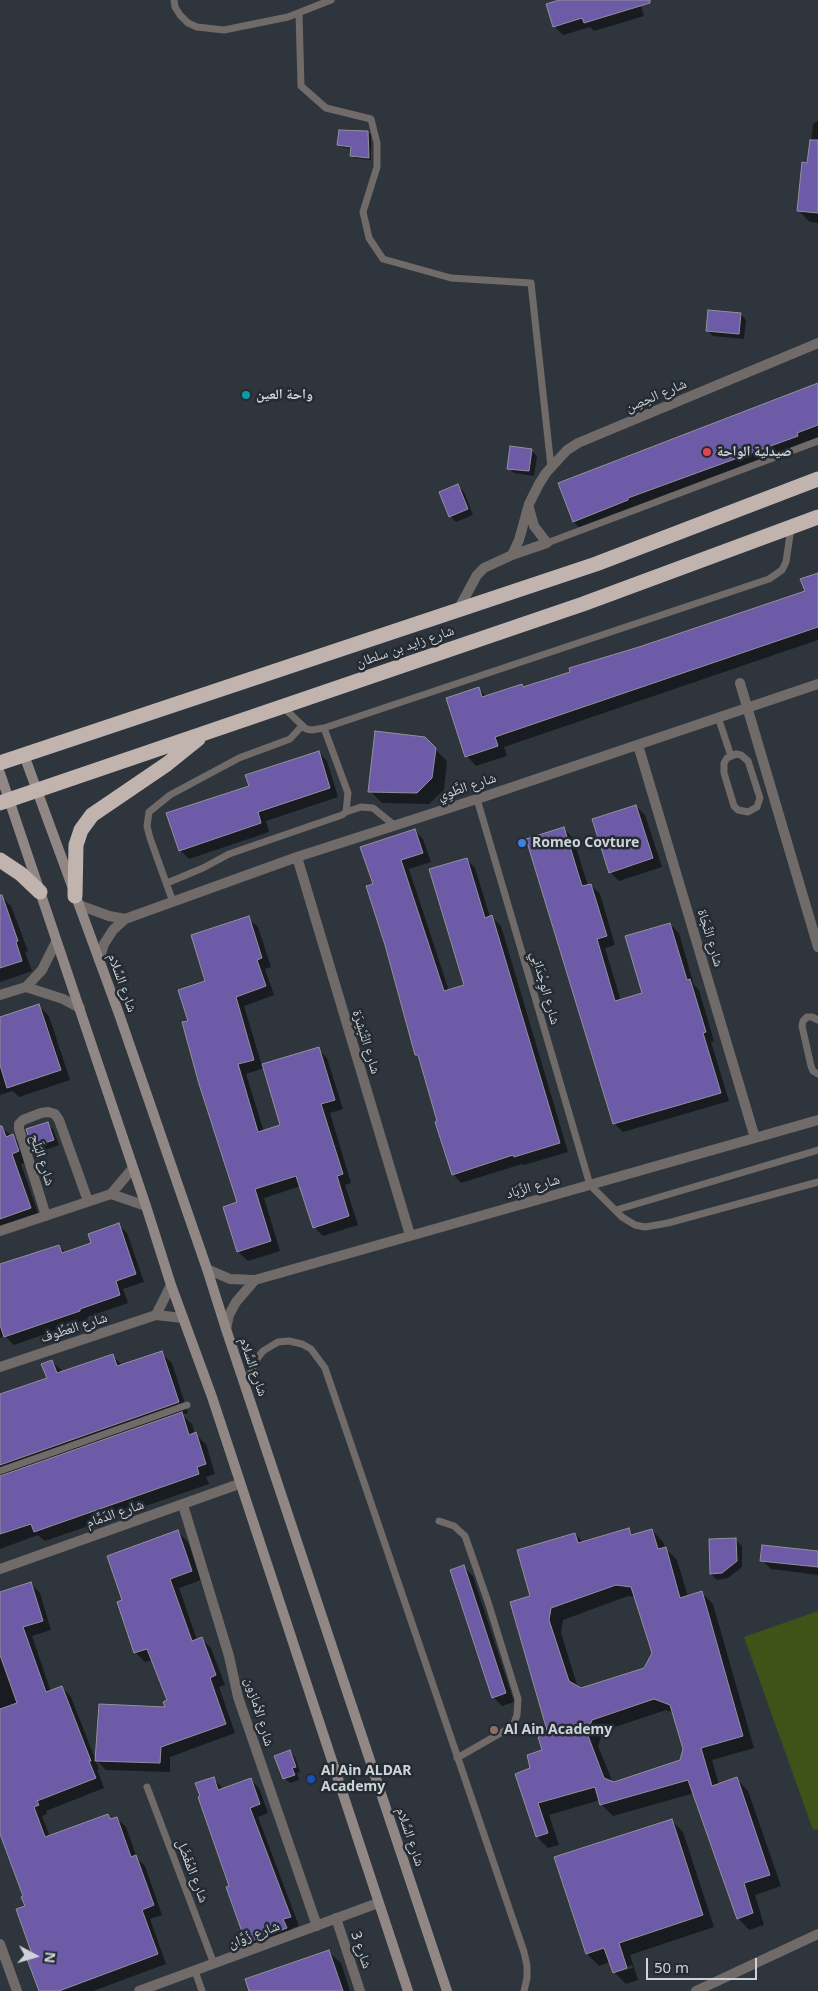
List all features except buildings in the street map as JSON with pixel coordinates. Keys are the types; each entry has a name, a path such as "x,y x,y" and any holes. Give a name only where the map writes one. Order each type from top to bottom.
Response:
{"highway":[{"name":"شارع زايد بن سلطان","path":"0,763 596,564 818,479"},
{"name":"شارع زايد بن سلطان","path":"4,802 583,604 818,517"},
{"path":"77,900 76,845 81,830 92,814 167,764 204,733"},
{"path":"0,860 21,874 40,892"}],"street":[{"name":"شارع الحِصِن","path":"512,555 519,540 529,504 539,484 551,467 567,450 578,443 818,343"},
{"path":"458,610 477,575 489,565 512,555 547,544 534,526 529,504"},
{"path":"740,682 818,947"},
{"name":"شارع الطَّوِي","path":"99,960 104,944 113,930 125,919 297,857 477,799 818,684"},
{"name":"شارع النَّجَاة","path":"638,745 755,1138"},
{"name":"شارع السَّلام","path":"24,755 99,960 207,1269 447,1991"},
{"path":"0,772 4,802 40,892 80,1008 171,1286 212,1397 239,1484 408,1991"},
{"name":"شارع التَّبْشِرَة","path":"297,857 410,1235"},
{"path":"77,900 101,914 125,919"},
{"path":"0,995 26,987 42,970 56,942"},
{"path":"26,987 62,999 80,1008"},
{"name":"شارع البَلَح","path":"46,1216 19,1129 19,1124 23,1120 41,1113 55,1114 59,1120 88,1202"},
{"name":"شارع الزَّبَاد","path":"207,1269 230,1279 255,1280 818,1120"},
{"path":"0,1231 111,1194 133,1168"},
{"path":"111,1194 146,1206"},
{"path":"226,1330 236,1302 255,1280"},
{"path":"156,1315 171,1286"},
{"name":"شارع العَطُوف","path":"0,1367 156,1315 183,1318"},
{"name":"شارع الدَمَّام","path":"0,1569 239,1484"},
{"name":"شارع الأمازون","path":"183,1505 229,1656 238,1696 316,1926"},
{"name":"شارع زُوَّان","path":"138,1991 378,1903"},
{"name":"شارع 3","path":"336,1918 360,1991"},
{"path":"696,1991 818,1934"},
{"path":"0,1944 17,1991"}],"lane":[{"path":"174,0 175,7 188,23 197,27 224,30 246,27 300,13 331,0"},
{"path":"300,13 301,86 326,108 371,119 377,143 377,167 363,212 369,238 383,259 451,278 531,283 551,467"},
{"path":"547,544 818,441"},
{"path":"282,706 301,727 312,730 324,728 770,579 782,570 786,562 791,528"},
{"path":"718,717 731,756"},
{"path":"173,902 147,826 149,812 170,795 239,758 290,739 301,727"},
{"path":"324,728 348,792 346,812"},
{"path":"741,755 748,760 759,793 760,798 757,808 748,812 738,810 734,806 729,790 723,768 724,763 731,756 741,755"},
{"name":"شارع الوِجْدَانِي","path":"477,799 590,1184"},
{"path":"167,883 203,868 229,854 361,807 372,808 394,825"},
{"path":"818,1020 812,1016 807,1017 803,1021 802,1026 813,1070 818,1074"},
{"path":"616,1210 818,1150"},
{"path":"590,1184 622,1217 635,1225 654,1227 818,1182"},
{"path":"245,1387 256,1360 262,1351 278,1342 289,1341 302,1344 311,1349 318,1356 324,1368 524,1952 527,1966 524,1991"},
{"path":"0,1471 187,1405"},
{"path":"440,1521 454,1526 465,1536 518,1699 517,1715 513,1726 457,1758"},
{"name":"شارع المُفَضَل","path":"147,1787 214,1964"},
{"path":"195,1971 202,1991"}],"green space":[{"path":"818,1611 818,1829 813,1830 744,1637"}],"place":[{"name":"واحة العين","path":"246,395"},
{"name":"صيدلية الواحة","path":"707,452"},
{"name":"Romeo Covture","path":"522,843"},
{"name":"Al Ain Academy","path":"494,1730"},
{"name":"Al Ain ALDAR Academy","path":"311,1779"}]}
